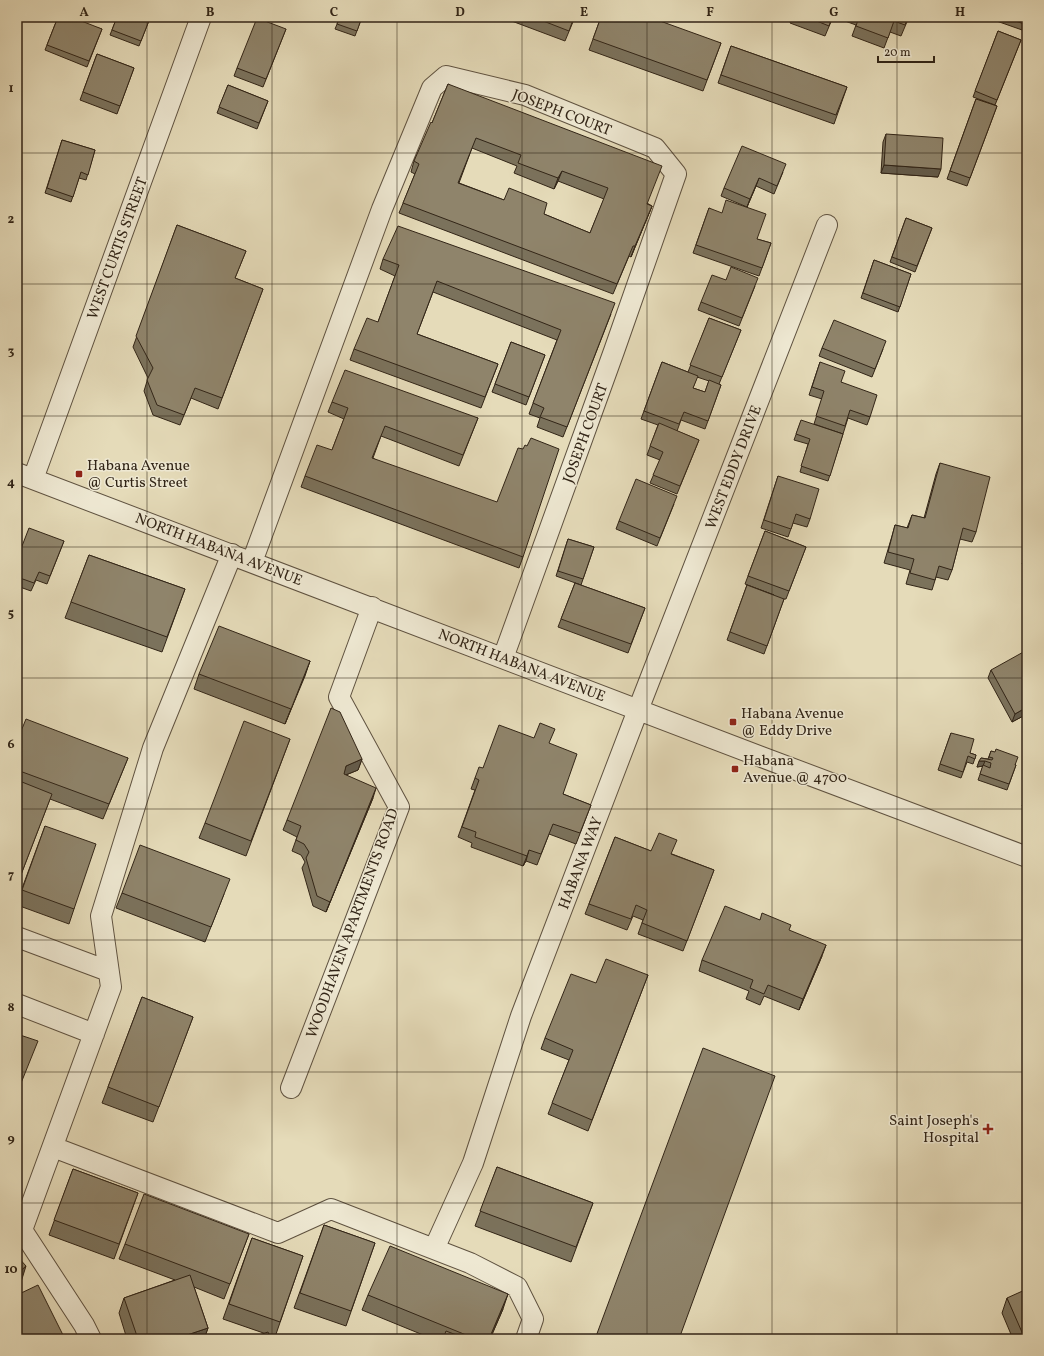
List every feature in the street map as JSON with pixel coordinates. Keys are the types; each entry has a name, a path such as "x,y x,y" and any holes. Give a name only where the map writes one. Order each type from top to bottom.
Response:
{"street":[{"name":"WEST CURTIS STREET","path":"25,476 201,17"},
{"name":"JOSEPH COURT","path":"252,562 382,209 432,88 446,76 525,96 654,148 676,174 503,658"},
{"name":"WEST EDDY DRIVE","path":"638,710 827,225"},
{"name":"NORTH HABANA AVENUE","path":"25,476 1027,857"},
{"path":"91,1339 84,1325 22,1230 111,987 101,916 153,748 232,554"},
{"name":"WOODHAVEN APARTMENTS ROAD","path":"291,1088 399,806 340,697 372,607"},
{"name":"HABANA WAY","path":"434,1249 473,1163 521,1016 638,710"},
{"path":"17,937 108,971"},
{"path":"17,1004 94,1034"},
{"path":"53,1147 278,1233 331,1209 470,1263 517,1287 533,1319 526,1339"}],"building":[{"path":"58,17 71,17 102,29 89,61 47,45"},
{"path":"117,17 150,18 141,41 112,30"},
{"path":"340,17 362,17 357,31 337,24"},
{"path":"533,17 574,17 569,31"},
{"path":"601,17 649,17 721,43 707,80 593,39"},
{"path":"807,17 832,17 829,26"},
{"path":"859,17 908,17 905,25 894,21 888,38 856,26"},
{"path":"1004,17 1027,17 1027,25"},
{"path":"257,18 286,29 266,79 237,68"},
{"path":"998,31 1021,40 997,100 975,91"},
{"path":"731,46 847,87 836,115 721,75"},
{"path":"97,54 134,68 120,106 83,92"},
{"path":"448,84 662,166 647,204 652,206 617,284 403,203 419,164 414,161 431,122 432,123","holes":["476,138 521,155 518,163 558,178 562,171 608,188 590,233 544,214 547,203 509,188 504,200 458,183"]},
{"path":"228,85 268,101 259,123 219,107"},
{"path":"976,99 997,106 970,178 950,171"},
{"path":"886,134 943,138 941,169 884,165"},
{"path":"62,140 95,150 88,175 81,172 73,197 47,188"},
{"path":"742,146 786,164 777,186 759,178 750,199 724,188"},
{"path":"726,200 766,214 757,239 771,243 762,268 696,245 709,208 722,213"},
{"path":"906,218 932,228 917,266 892,257"},
{"path":"177,225 246,251 235,278 263,289 222,398 195,388 184,415 157,405 147,380 153,368 136,336"},
{"path":"398,226 615,303 567,427 540,417 544,408 533,403 561,330 437,281 417,334 498,364 485,397 354,349 367,318 378,322 399,265 383,259"},
{"path":"874,260 911,274 900,307 863,293"},
{"path":"731,267 758,278 742,318 701,302 712,275 726,280"},
{"path":"709,318 741,330 722,377 690,365"},
{"path":"834,320 886,341 875,369 822,348"},
{"path":"511,342 545,355 529,397 495,384"},
{"path":"662,362 698,376 693,388 705,392 709,380 721,385 708,421 684,412 679,424 644,411"},
{"path":"820,362 845,371 841,382 877,395 870,417 850,410 845,426 816,416 824,391 812,387"},
{"path":"345,370 478,418 463,455 385,426 372,458 497,502 518,448 523,449 525,445 527,446 531,438 559,449 523,557 305,476 317,445 332,450 348,408 332,402"},
{"path":"801,420 843,434 830,476 801,466 810,439 796,434"},
{"path":"659,423 699,440 680,486 653,475 663,452 650,446"},
{"path":"940,463 990,477 976,532 963,528 952,570 939,566 935,580 910,573 914,559 888,552 895,525 908,528 912,515 925,518"},
{"path":"778,476 819,489 810,519 796,514 791,529 764,520"},
{"path":"636,479 677,496 660,538 619,521"},
{"path":"29,528 64,541 50,576 39,572 34,583 17,577 17,559"},
{"path":"765,531 806,547 789,591 748,576"},
{"path":"568,539 594,547 583,579 558,571"},
{"path":"1027,552 1027,560 1024,559"},
{"path":"89,555 185,589 167,637 71,602"},
{"path":"575,583 645,608 631,644 561,619"},
{"path":"747,585 784,599 767,646 730,632"},
{"path":"219,626 310,661 291,709 199,674"},
{"path":"1027,650 1027,707 1015,714 991,670"},
{"path":"331,708 340,712 362,759 346,766 344,774 376,788 330,902 317,896 306,858 309,852 304,844 296,840 301,826 287,820"},
{"path":"26,719 128,758 109,804 17,770 17,741"},
{"path":"244,721 290,739 251,841 205,823"},
{"path":"540,723 555,729 549,743 577,754 563,794 591,805 580,833 553,824 541,854 529,850 527,856 475,837 476,832 462,827 479,780 475,778 479,767 483,768 499,725 534,738"},
{"path":"951,733 974,739 970,753 976,755 975,759 968,756 963,772 940,764"},
{"path":"996,749 1018,757 1009,784 980,774 983,765 990,768 991,763 979,761 981,758 992,760 993,758 989,757 991,751 995,752"},
{"path":"17,780 52,794 17,885"},
{"path":"1027,792 1027,802 1024,800"},
{"path":"45,826 96,844 74,909 22,890"},
{"path":"659,833 677,840 671,854 714,870 687,941 642,923 647,910 636,905 631,919 589,904 615,837 651,851"},
{"path":"140,845 230,879 211,927 122,893"},
{"path":"725,906 760,920 762,913 791,925 789,930 826,945 803,999 768,985 764,994 750,988 753,980 702,960"},
{"path":"606,959 648,975 592,1120 552,1103 573,1050 545,1038 571,974 596,983"},
{"path":"142,997 193,1017 159,1107 108,1087"},
{"path":"17,1034 38,1041 17,1093"},
{"path":"703,1048 775,1076 679,1339 595,1339"},
{"path":"497,1167 593,1203 576,1247 480,1211"},
{"path":"73,1169 138,1193 119,1244 54,1220"},
{"path":"144,1194 249,1234 230,1284 125,1244"},
{"path":"324,1225 375,1243 351,1311 300,1293"},
{"path":"252,1238 303,1256 280,1322 229,1304"},
{"path":"390,1246 508,1294 489,1339 476,1339 368,1295"},
{"path":"17,1256 26,1266 17,1274"},
{"path":"190,1275 208,1328 175,1339 138,1339 124,1298"},
{"path":"38,1285 65,1339 17,1339 17,1295"},
{"path":"1027,1289 1027,1339 1025,1339 1007,1298"},
{"path":"446,1331 467,1339 443,1339"},
{"path":"268,1332 271,1339 247,1339"}],"place":[{"name":"Habana Avenue @ Curtis Street","path":"79,474"},
{"name":"Habana Avenue @ Eddy Drive","path":"733,722"},
{"name":"Habana Avenue @ 4700","path":"735,769"},
{"name":"Saint Joseph's Hospital","path":"988,1129"}]}
